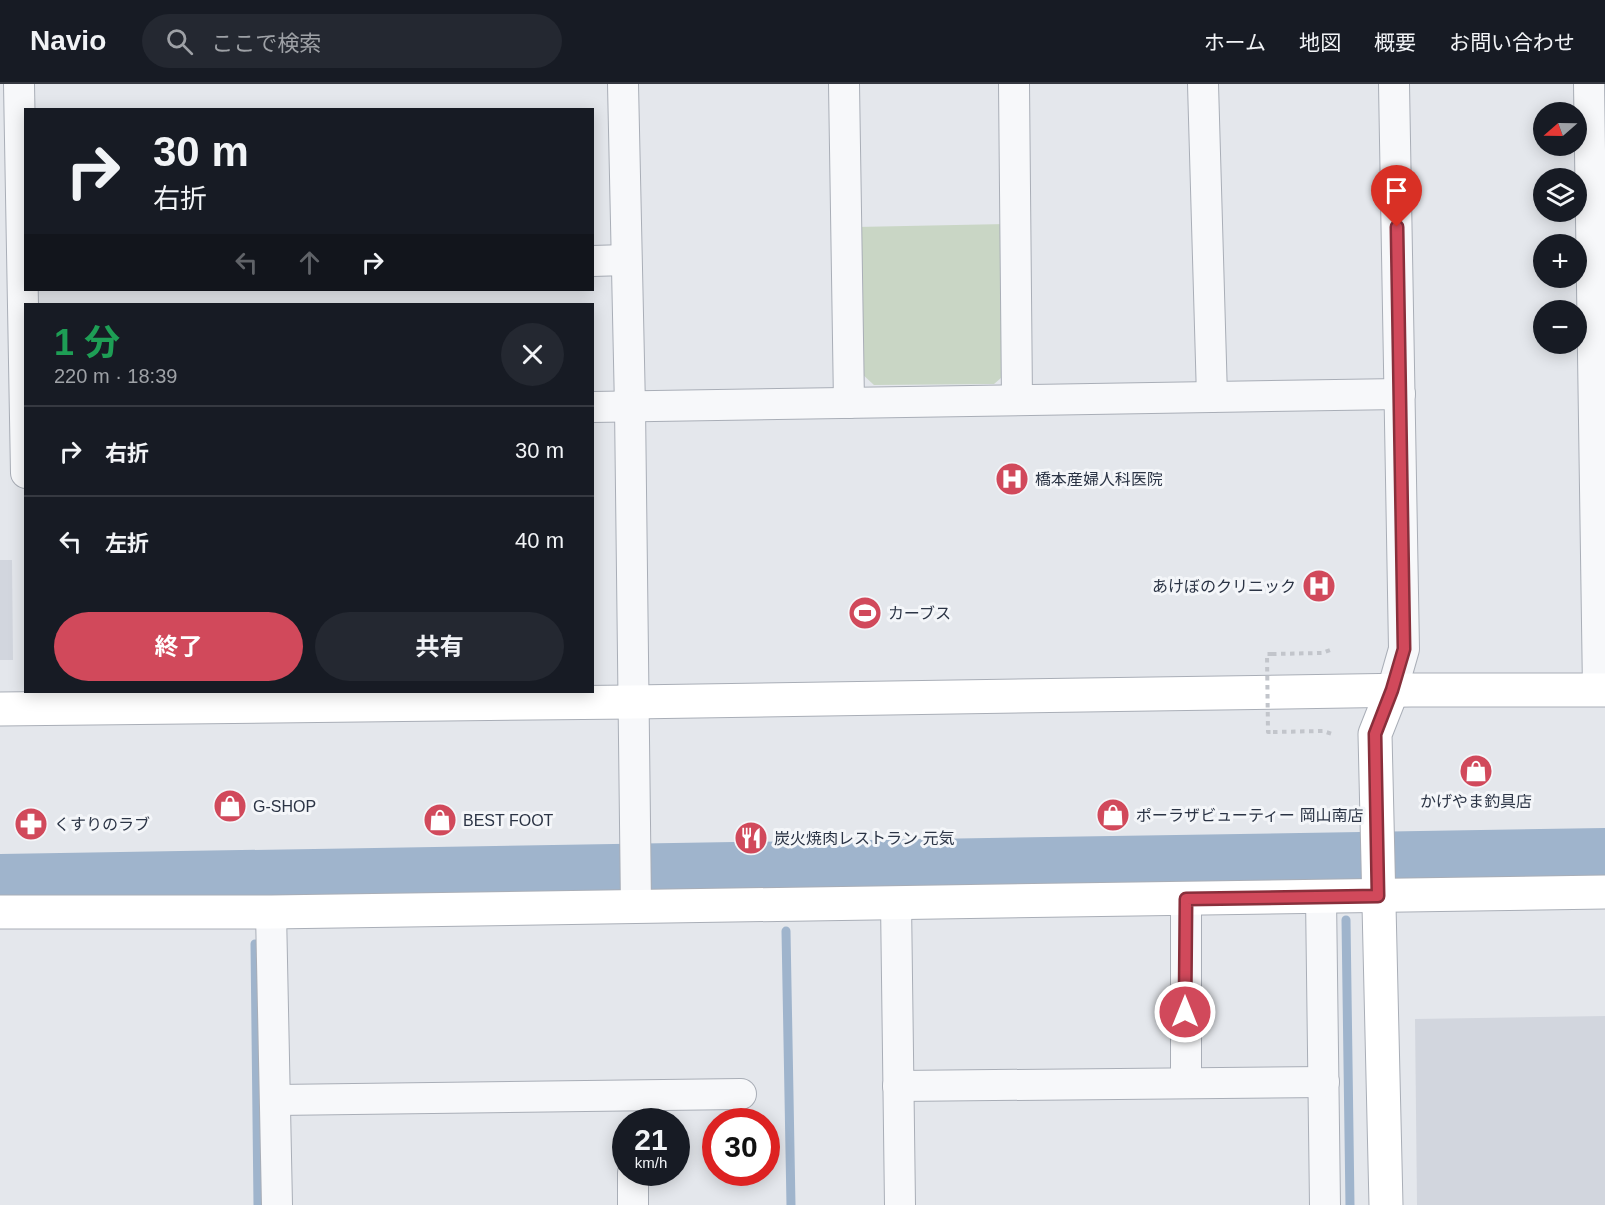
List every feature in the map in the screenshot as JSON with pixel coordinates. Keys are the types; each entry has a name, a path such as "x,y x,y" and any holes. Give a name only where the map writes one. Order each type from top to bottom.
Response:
{"street":[{"path":"19,84 24,275"},
{"path":"623,84 630,407 635,882"},
{"path":"844,84 849,403"},
{"path":"1014,84 1017,400"},
{"path":"1203,84 1212,396"},
{"path":"1386,1205 1375,734 1392,690 1404,649 1394,84"},
{"path":"19,703 632,702 1392,690 1601,690 1589,84"},
{"path":"594,261 626,260"},
{"path":"594,407 1400,393"},
{"path":"0,912 271,912 635,882 896,902 1321,897 1378,874 1605,892"},
{"path":"1321,897 1325,1205"},
{"path":"1185,1083 1186,899"},
{"path":"896,902 900,1205"},
{"path":"271,912 277,1205"},
{"path":"898,1086 1324,1082"},
{"path":"640,1108 741,1094"},
{"path":"276,1100 612,1108"},
{"path":"633,1186 633,1205"}],"path":[{"path":"1330,650 1322,653 1267,654 1268,732 1323,731 1332,734"}],"shaded area":[{"path":"0,560 12,560 13,660 0,660"},
{"path":"1605,1016 1605,1205 1417,1205 1415,1019"}],"green space":[{"path":"1006,224 1009,371 994,384 874,385 860,372 856,227"}],"waterway":[{"path":"0,881 1605,855"},
{"path":"1345,860 1345,869"},
{"path":"784,868 785,879"},
{"path":"254,876 254,894"},
{"path":"1346,920 1350,1205"},
{"path":"786,931 791,1205"},
{"path":"255,944 258,1205"}],"place":[{"name":"橋本産婦人科医院","path":"1012,479"},
{"name":"あけぼのクリニック","path":"1319,586"},
{"name":"カーブス","path":"865,613"},
{"name":"かげやま釣具店","path":"1476,771"},
{"name":"G-SHOP","path":"230,806"},
{"name":"ポーラザビューティー 岡山南店","path":"1113,815"},
{"name":"BEST FOOT","path":"440,820"},
{"name":"くすりのラブ","path":"31,824"},
{"name":"炭火焼肉レストラン 元気","path":"751,838"}],"route":[{"path":"1185,1012 1186,899 1378,896 1375,734 1392,690 1404,649 1397,227"}]}
